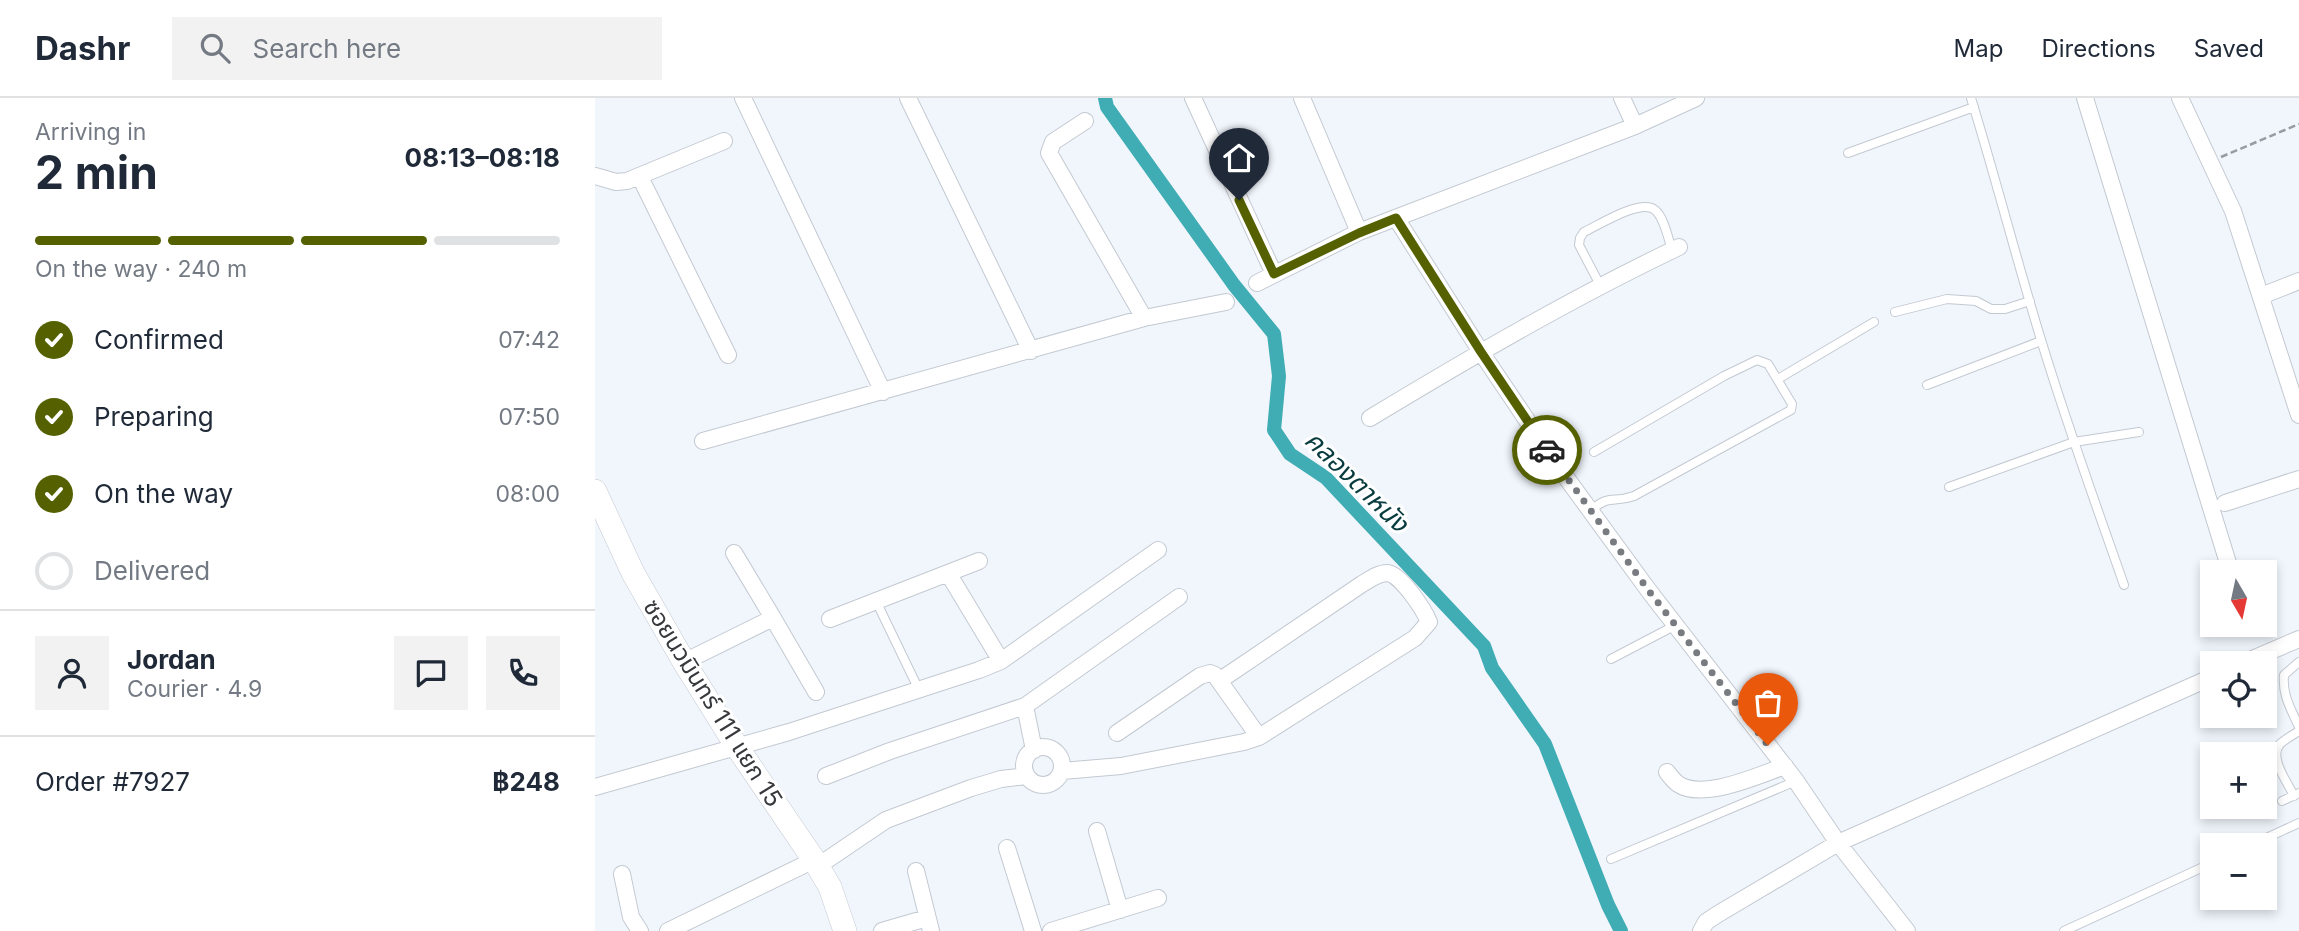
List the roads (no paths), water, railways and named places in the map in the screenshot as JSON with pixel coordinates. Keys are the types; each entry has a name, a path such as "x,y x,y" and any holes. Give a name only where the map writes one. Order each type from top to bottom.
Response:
{"street":[{"path":"743,98 883,392"},
{"path":"908,98 1031,351"},
{"path":"1193,98 1274,274"},
{"path":"1302,98 1359,233"},
{"path":"1257,283 1359,233 1635,126 1696,98"},
{"path":"2084,98 2227,560"},
{"path":"2179,98 2233,211 2299,415"},
{"path":"1625,99 1635,126"},
{"path":"1084,121 1053,142 1049,153 1145,318"},
{"path":"595,176 616,182 640,177 724,141"},
{"path":"640,177 728,355"},
{"path":"1396,218 1557,465 1785,766 1838,843 1907,931"},
{"path":"1370,418 1599,285 1676,248"},
{"path":"2260,296 2299,281"},
{"path":"703,441 1145,318 1226,302"},
{"path":"2225,503 2299,479"},
{"name":"ซอยนวมินทร์ 111 แยก 15","path":"595,491 633,573 684,662 737,747 816,863 830,887 842,921"},
{"path":"595,787 737,747 919,690 1001,661 1158,550"},
{"path":"734,553 816,692"},
{"path":"830,620 979,561"},
{"path":"948,573 1001,661"},
{"path":"1062,771 1060,757 1048,748 1034,750 1025,761 1027,776 1032,781 1046,785 1053,782 1062,771 1121,766 1259,737 1415,638 1429,622 1402,581 1384,573 1362,584 1219,681"},
{"path":"826,776 890,751 1025,706 1179,597"},
{"path":"684,662 773,618"},
{"path":"2271,651 2299,639"},
{"path":"1117,733 1200,676 1210,673 1219,681 1259,737"},
{"path":"1701,931 1706,922 1718,914 1838,843 2200,682"},
{"path":"1025,706 1034,750"},
{"path":"1667,772 1679,785 1692,789 1712,789 1785,766"},
{"path":"669,931 816,863 886,820 971,788 1001,779 1027,776"},
{"path":"1097,831 1120,910"},
{"path":"1007,848 1033,931"},
{"path":"882,931 929,924 916,872"},
{"path":"622,874 631,917 639,931"},
{"path":"1051,931 1158,898"}],"lane":[{"path":"1847,153 1972,102 2041,341 2124,585"},
{"path":"1599,285 1579,245 1584,232 1634,208 1647,206 1657,211 1676,248"},
{"path":"1895,312 1947,299 1976,301 1991,309 2005,309 2030,301"},
{"path":"1778,379 1874,322"},
{"path":"1927,385 2041,341"},
{"path":"1591,510 1609,498 1622,500 1634,496 1791,410 1792,404 1768,364 1757,360 1724,376 1594,452"},
{"path":"1949,487 2074,442 2139,432"},
{"path":"876,601 919,690"},
{"path":"1612,659 1676,625"},
{"path":"2282,801 2296,795 2278,763 2276,754 2280,743 2299,729 2285,697 2284,675 2299,662"},
{"path":"1611,859 1796,781"},
{"path":"2277,833 2299,823"},
{"path":"2064,931 2200,869"}],"waterway":[{"name":"คลองตาหนัง","path":"1105,98 1107,107 1234,285 1274,334 1279,376 1274,430 1290,454 1326,478 1484,646 1492,668 1545,744 1608,905 1621,931"}]}
